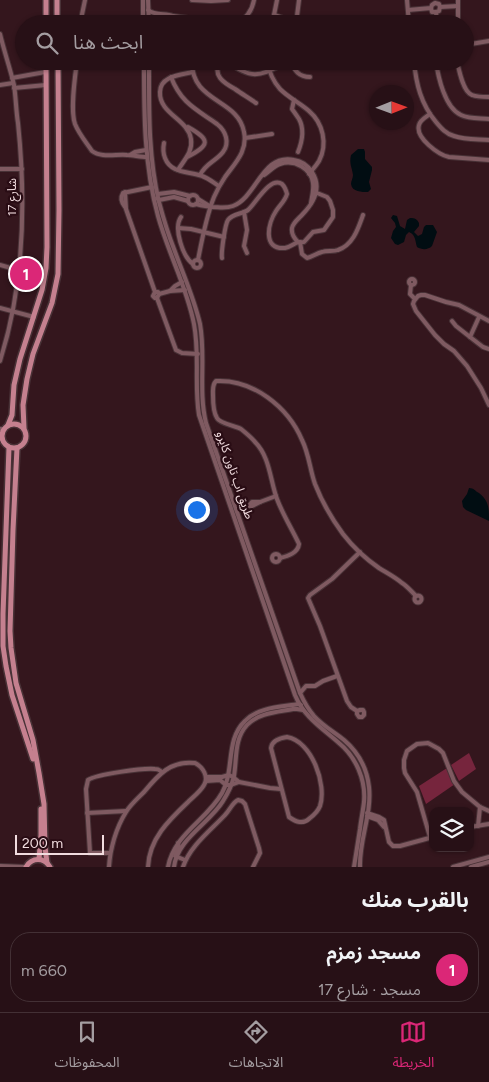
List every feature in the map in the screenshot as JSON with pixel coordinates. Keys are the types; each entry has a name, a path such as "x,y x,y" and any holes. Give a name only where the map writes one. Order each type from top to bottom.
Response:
{"main road":[{"path":"46,0 46,15"},
{"path":"57,0 57,15"},
{"path":"45,72 47,261 42,290 18,367 13,393 12,416 4,428 2,436 2,439 9,446 17,448 25,441 23,405 27,379 52,303 58,274 58,70"},
{"path":"4,428 17,424 24,428"},
{"path":"9,446 3,646 9,685 34,760 38,781 41,823 39,859"},
{"path":"17,448 10,648 14,675 33,740 39,772 44,804 45,841 49,865"},
{"path":"26,867 31,861 39,859 49,865"}],"street":[{"path":"82,15 85,0"},
{"path":"143,0 144,15"},
{"path":"148,0 148,15"},
{"path":"192,0 228,0"},
{"path":"247,15 252,10 254,0"},
{"path":"274,15 276,0"},
{"path":"297,15 299,0"},
{"path":"407,0 408,15"},
{"path":"458,0 458,15"},
{"path":"430,8 435,1 440,7"},
{"path":"440,7 458,6"},
{"path":"430,8 432,12 436,12 439,11 440,7"},
{"path":"408,10 430,8"},
{"path":"148,10 154,15"},
{"name":"شارع 17","path":"0,36 14,86 22,169 22,221 18,270 13,311 0,361"},
{"path":"474,44 489,41"},
{"path":"76,70 74,120 95,154 147,157"},
{"name":"طريق اب تاون كايرو","path":"144,70 144,127 154,202 163,233 185,290 195,327 198,353 197,405 199,415 247,558 294,684 314,716 350,746 361,761 367,778 369,794 354,867"},
{"name":"طريق اب تاون كايرو","path":"149,70 150,141 158,194 173,247 194,300 200,326 204,414 272,612 294,684 295,695 299,704 312,721 340,744 351,756 362,780 365,814"},
{"path":"217,70 221,80 256,103"},
{"path":"239,70 247,74 269,71 279,88 314,116 322,130 322,151 319,160 310,172 313,185 311,203"},
{"path":"294,70 301,76 310,77"},
{"path":"415,70 420,94 430,114 443,130 450,135 461,138 489,140"},
{"path":"438,70 442,85 453,110 463,116 489,119"},
{"path":"460,70 468,93 474,96 489,97"},
{"path":"12,78 45,72"},
{"path":"181,217 178,228 185,256 194,267 200,267 201,263 198,260 203,231 214,198 219,186 240,156 245,138 242,126 236,115 202,89 193,72 165,80 160,89 160,99 165,107 185,126 201,135 204,140 202,149 187,156"},
{"path":"171,78 183,100 224,130 227,142 224,150 207,164 200,175"},
{"path":"0,85 46,85"},
{"path":"294,100 292,109 300,121 302,130 302,141 298,152"},
{"path":"430,114 420,122 418,132 438,153 449,157 489,160"},
{"path":"178,170 190,149 191,141 185,126"},
{"path":"245,138 272,134"},
{"path":"164,143 163,149 166,160 172,168 200,175 219,186"},
{"path":"130,155 146,150"},
{"path":"198,353 186,353 176,350 126,208 121,201 122,195 125,192 152,187 159,200 174,197 191,205 227,208 239,203 272,164 288,159 304,164 316,179 317,193 314,200 292,227 292,233 299,242 302,254 307,258 324,251 333,252 339,250 348,244 355,235 363,215"},
{"path":"0,169 22,169"},
{"path":"222,258 221,250 226,223 229,219 251,207 270,185 275,182 281,184 287,191 286,197 276,210 269,231 270,240 273,245 279,248 288,247 304,242 313,232 324,230 333,217 333,210 329,199 317,193"},
{"path":"158,194 174,192 194,196 211,207"},
{"path":"188,202 190,196"},
{"path":"196,204 198,199"},
{"path":"244,212 247,230 244,246 247,253"},
{"path":"178,228 203,231 224,237"},
{"path":"0,265 18,270"},
{"path":"170,291 182,282 194,300"},
{"path":"411,285 410,294 415,299"},
{"path":"157,295 170,291 185,290"},
{"path":"489,321 459,305 425,295 415,299 416,310 439,339 464,361 489,405"},
{"path":"0,308 34,317"},
{"path":"470,337 479,317"},
{"path":"452,321 470,337 489,349"},
{"path":"280,558 296,551 299,544 282,512 266,460 260,447 244,432 220,422 216,418 213,399 213,384 216,381 237,384 261,393 272,400 291,420 302,440 316,485 325,506 336,524 360,552 378,568 403,583 416,596"},
{"path":"197,383 203,383"},
{"path":"199,415 211,443 213,442"},
{"path":"215,463 217,462 224,476"},
{"path":"234,503 254,506 276,496"},
{"path":"238,516 246,506"},
{"path":"357,711 347,702 308,598 338,574 360,552"},
{"path":"247,558 255,574 258,572"},
{"path":"262,599 264,599 272,612"},
{"path":"300,694 313,682 337,676"},
{"path":"294,684 308,686"},
{"path":"288,706 293,701 295,695"},
{"path":"231,776 235,734 249,716 263,710 299,704 314,716"},
{"path":"174,867 177,856 186,841 217,810 223,801 229,785 238,741 246,726 267,714 293,709 303,710"},
{"path":"291,738 307,750 319,775 322,793 319,808 307,821 300,822 292,819 280,786 271,746 277,740 291,738"},
{"path":"429,830 420,800 404,768 407,751 421,743 428,743 443,753 448,769 458,786 466,796 480,807 489,811"},
{"path":"109,867 110,853 126,812 162,772 178,764 195,763 203,769 206,779 204,784 199,792 162,829 152,848 148,867"},
{"path":"110,853 90,853 86,784 88,780 97,776 142,770 155,769 162,772"},
{"path":"206,779 231,776 239,782 262,787 280,786"},
{"path":"206,779 220,780 229,785"},
{"path":"168,867 178,843 185,834 212,808 229,785 239,782"},
{"path":"183,867 194,847 226,814 235,801 239,800 242,800 245,804 259,848 258,857 253,867"},
{"path":"478,826 480,807"},
{"path":"87,813 126,812"},
{"path":"365,814 378,820 386,829 389,842 393,846 400,846 429,838"},
{"path":"474,827 489,824"},
{"name":"طريق اب تاون كايرو","path":"360,840 360,867"},
{"path":"177,856 175,855 179,847 178,843"},
{"path":"180,851 186,859"},
{"path":"177,856 186,859"},
{"path":"453,867 489,857"},
{"path":"472,867 489,862"},
{"path":"0,866 26,867"}],"shaded area":[{"path":"358,149 364,149 365,159 372,167 369,182 371,189 368,192 355,190 351,184 353,175 350,163 351,155"},
{"path":"393,215 397,216 400,226 405,229 407,220 410,218 417,220 419,226 414,232 418,236 422,234 426,225 433,225 437,232 432,246 425,249 417,247 414,236 409,232 404,242 398,245 395,244 391,238 396,227 391,218"},
{"path":"469,488 479,493 487,502 489,521 463,507 462,501"},
{"path":"469,753 476,769 459,781 451,765"},
{"path":"447,768 455,784 426,804 419,786"}],"place":[{"name":"مسجد زمزم","path":"26,274"}]}
